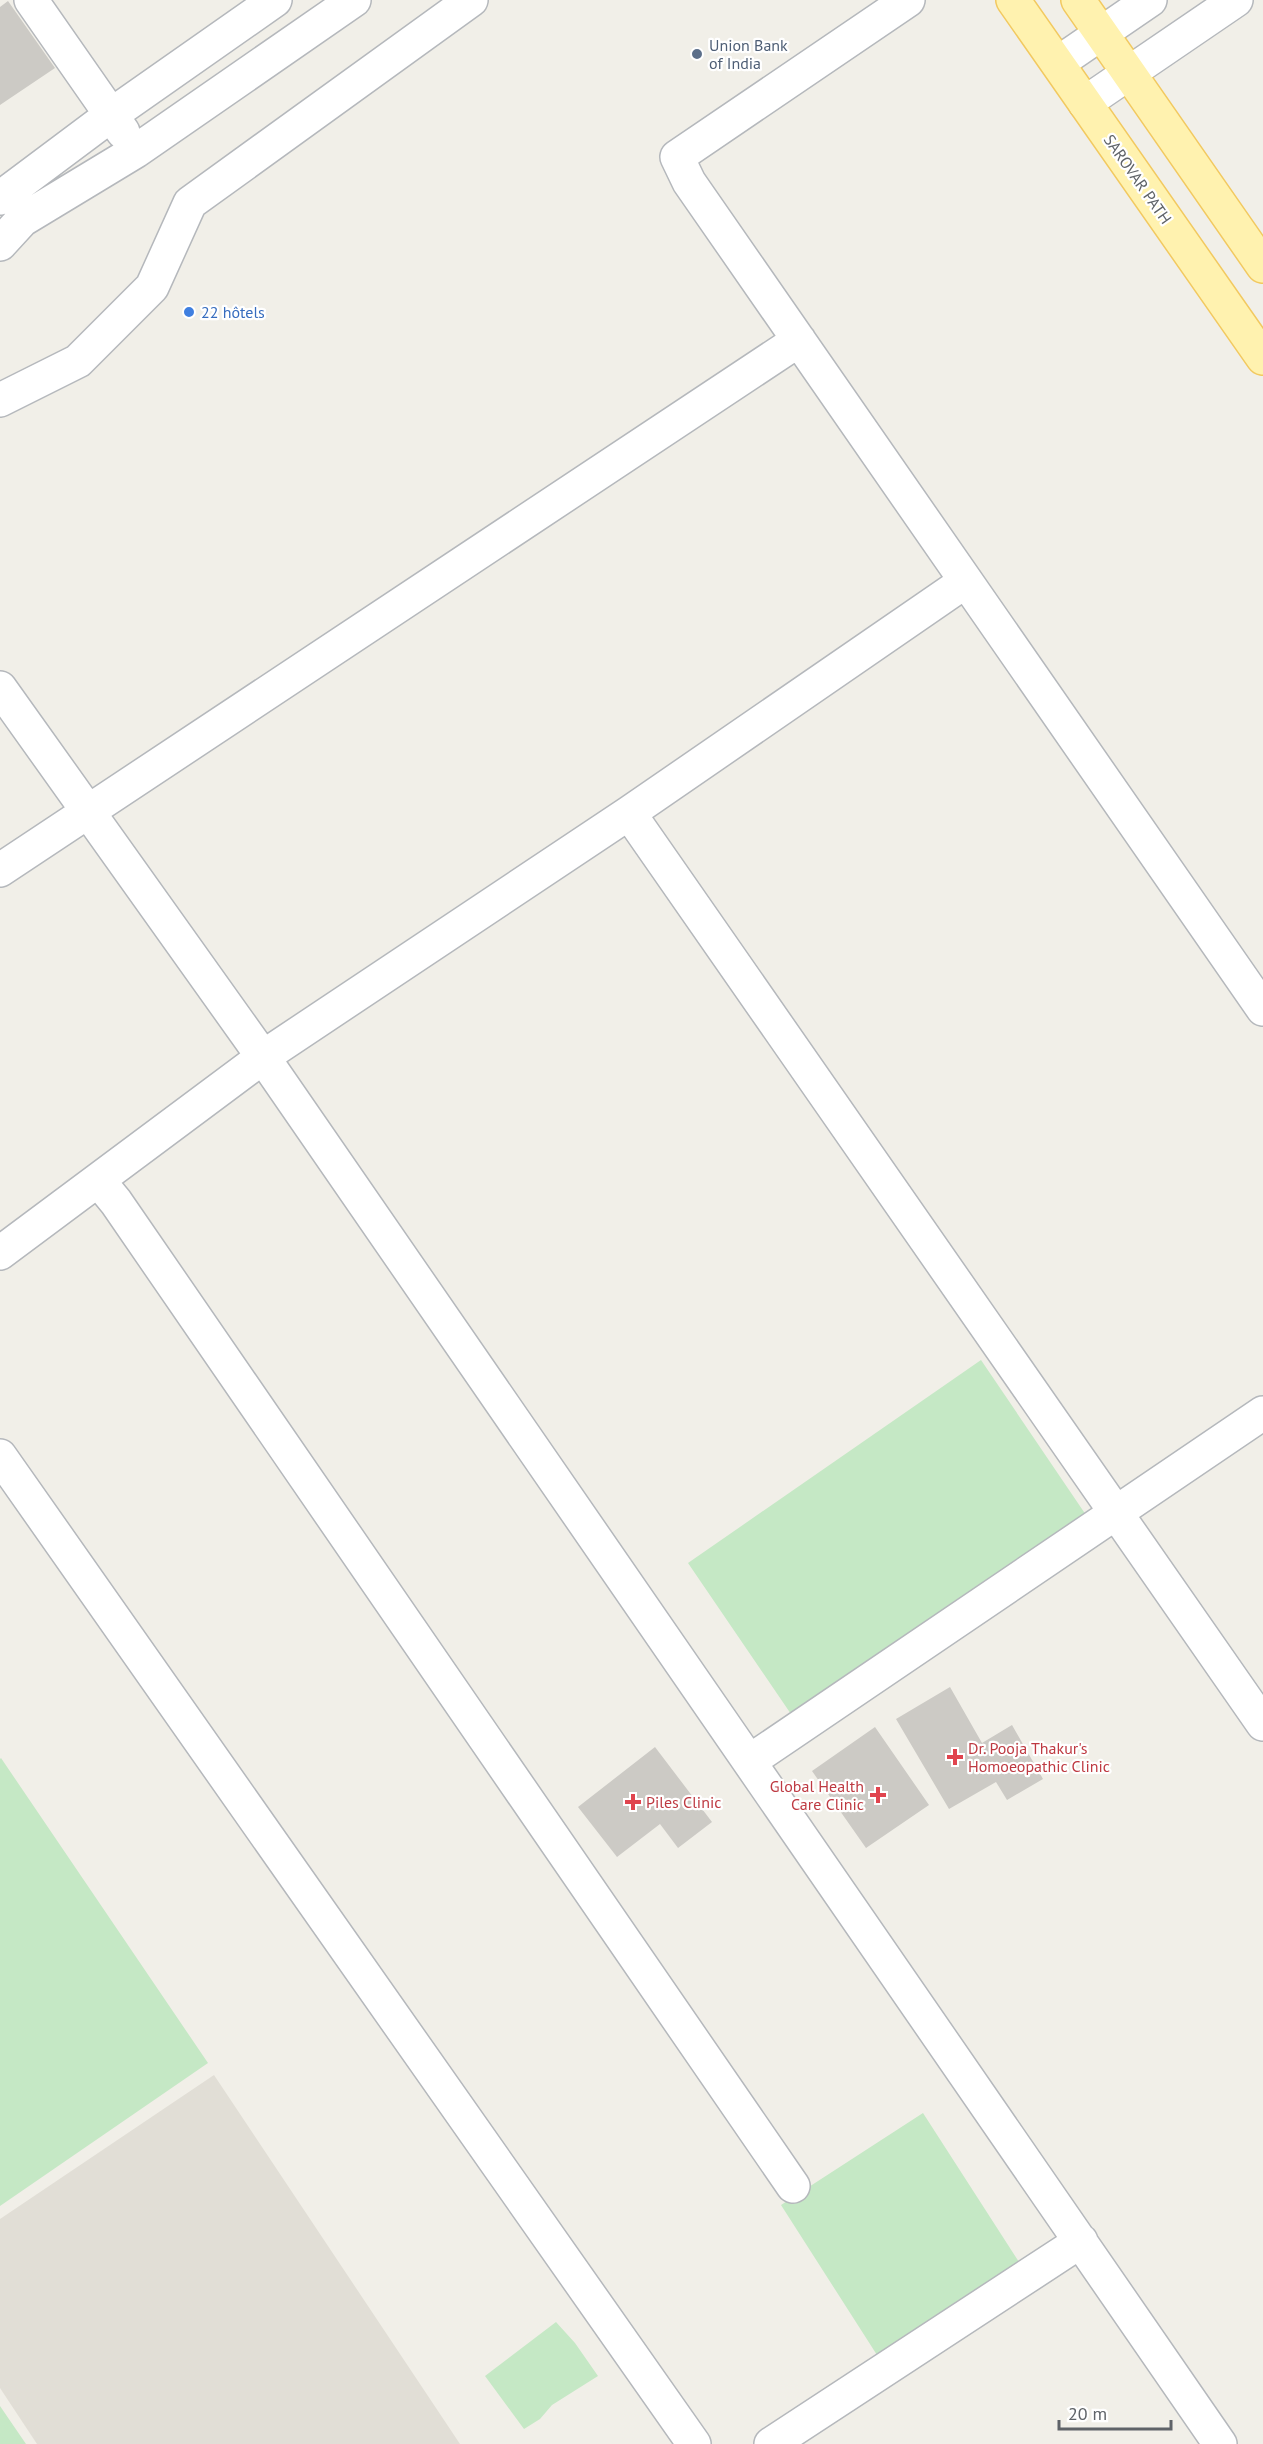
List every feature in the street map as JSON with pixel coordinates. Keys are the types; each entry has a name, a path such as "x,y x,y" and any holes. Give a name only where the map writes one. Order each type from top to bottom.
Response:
{"main road":[{"name":"SAROVAR PATH","path":"1012,0 1263,358"},
{"path":"1078,0 1263,266"}],"street":[{"path":"32,0 136,151"},
{"path":"0,198 111,115 275,0"},
{"path":"0,244 22,219 136,151 354,0"},
{"path":"0,400 78,361 152,287 190,202 471,0"},
{"path":"908,0 677,157 689,182 1263,1009"},
{"path":"1058,63 1150,0"},
{"path":"1085,103 1236,0"},
{"path":"0,870 87,810 799,340"},
{"path":"0,1253 263,1057 629,813 966,581"},
{"path":"0,688 263,1057 1220,2444"},
{"path":"629,813 1263,1724"},
{"path":"98,1180 116,1202 793,2186"},
{"path":"750,1761 1263,1413"},
{"path":"0,1456 694,2444"},
{"path":"771,2444 1081,2241"}],"shaded area":[{"path":"214,2075 460,2444 37,2444 0,2388 0,2219"}],"green space":[{"path":"981,1360 1086,1515 793,1717 688,1563"},
{"path":"0,1759 208,2063 0,2206"},
{"path":"923,2113 1019,2262 877,2355 781,2205"},
{"path":"556,2322 575,2343 598,2376 552,2405 540,2419 524,2429 485,2376"},
{"path":"0,2406 26,2444 0,2444"}],"building":[{"path":"8,1 55,68 0,105 0,7"},
{"path":"950,1687 982,1743 1012,1725 1043,1779 1007,1800 996,1782 949,1809 896,1719"},
{"path":"875,1727 929,1805 866,1848 812,1771"},
{"path":"655,1747 712,1822 678,1848 660,1824 617,1857 578,1807"}],"place":[{"name":"Union Bank of India","path":"697,54"},
{"name":"22 hôtels","path":"189,312"},
{"name":"Dr. Pooja Thakur's Homoeopathic Clinic","path":"955,1757"},
{"name":"Global Health Care Clinic","path":"878,1795"},
{"name":"Piles Clinic","path":"633,1802"}]}
